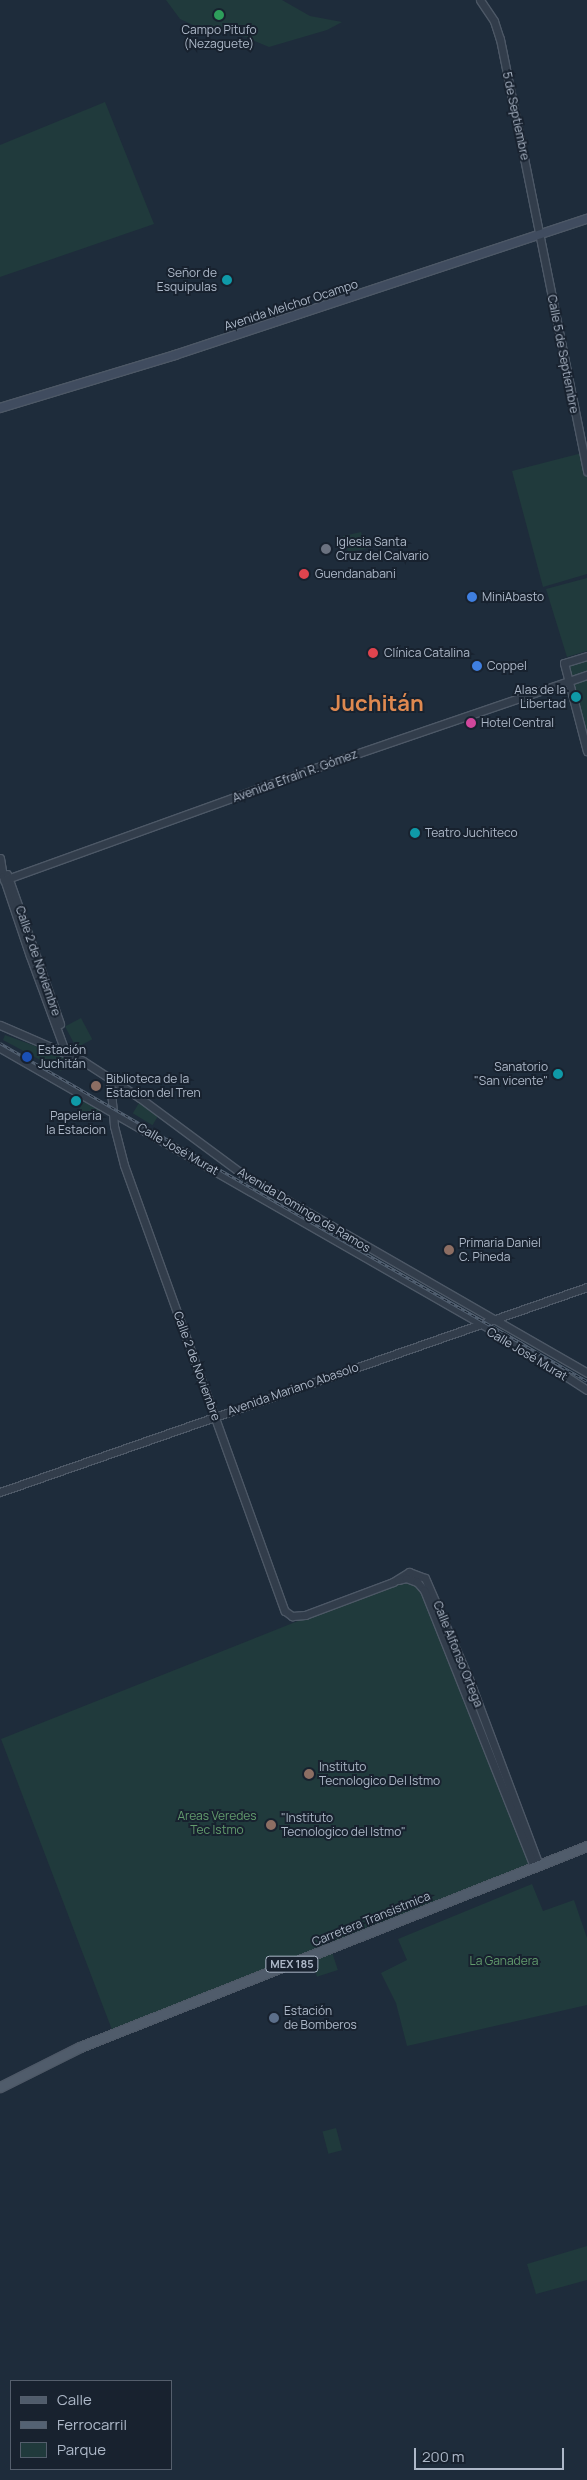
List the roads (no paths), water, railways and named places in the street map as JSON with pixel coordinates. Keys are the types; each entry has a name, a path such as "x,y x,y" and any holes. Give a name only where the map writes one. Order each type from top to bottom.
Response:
{"main road":[{"name":"Avenida Melchor Ocampo","path":"0,408 175,355 587,219"},
{"name":"Carretera Transistmica","path":"0,2088 80,2048 587,1846"}],"street":[{"name":"5 de Septiembre","path":"480,0 494,21 500,39 539,236"},
{"name":"Calle 5 de Septiembre","path":"539,236 587,471"},
{"path":"587,656 564,664 587,751"},
{"name":"Avenida Efraín R. Gómez","path":"6,879 587,675"},
{"name":"Calle 2 de Noviembre","path":"0,858 69,1055"},
{"name":"Avenida Domingo de Ramos","path":"0,1025 69,1055 110,1078 245,1176 421,1279 436,1283 587,1372"},
{"path":"56,1049 64,1041"},
{"name":"Calle José Murat","path":"0,1048 479,1324 587,1390"},
{"name":"Calle 2 de Noviembre","path":"110,1078 124,1165 285,1611 292,1616 305,1615 406,1578 417,1582 424,1590 536,1866"},
{"name":"Avenida Mariano Abasolo","path":"0,1492 587,1287"}],"railway":[{"path":"0,1043 587,1381"}],"place":[{"name":"Campo Pitufo (Nezaguete)","path":"219,15"},
{"name":"Señor de Esquipulas","path":"227,280"},
{"name":"Iglesia Santa Cruz del Calvario","path":"326,549"},
{"name":"Guendanabani","path":"304,574"},
{"name":"MiniAbasto","path":"472,597"},
{"name":"Clínica Catalina","path":"373,653"},
{"name":"Coppel","path":"477,666"},
{"name":"Alas de la Libertad","path":"576,697"},
{"name":"Hotel Central","path":"471,723"},
{"name":"Teatro Juchiteco","path":"415,833"},
{"name":"Estación Juchitán","path":"27,1057"},
{"name":"Sanatorio \"San vicente\"","path":"558,1074"},
{"name":"Biblioteca de la Estacion del Tren","path":"96,1086"},
{"name":"Papeleria la Estacion","path":"76,1101"},
{"name":"Primaria Daniel C. Pineda","path":"449,1250"},
{"name":"Instituto Tecnologico Del Istmo","path":"309,1774"},
{"name":"\"Instituto Tecnologico del Istmo\"","path":"271,1825"},
{"name":"Estación de Bomberos","path":"274,2018"}],"district":[{"name":"Juchitán","path":"377,704"}],"park label":[{"name":"Areas Veredes Tec Istmo","path":"217,1823"},
{"name":"La Ganadera","path":"504,1961"}]}
